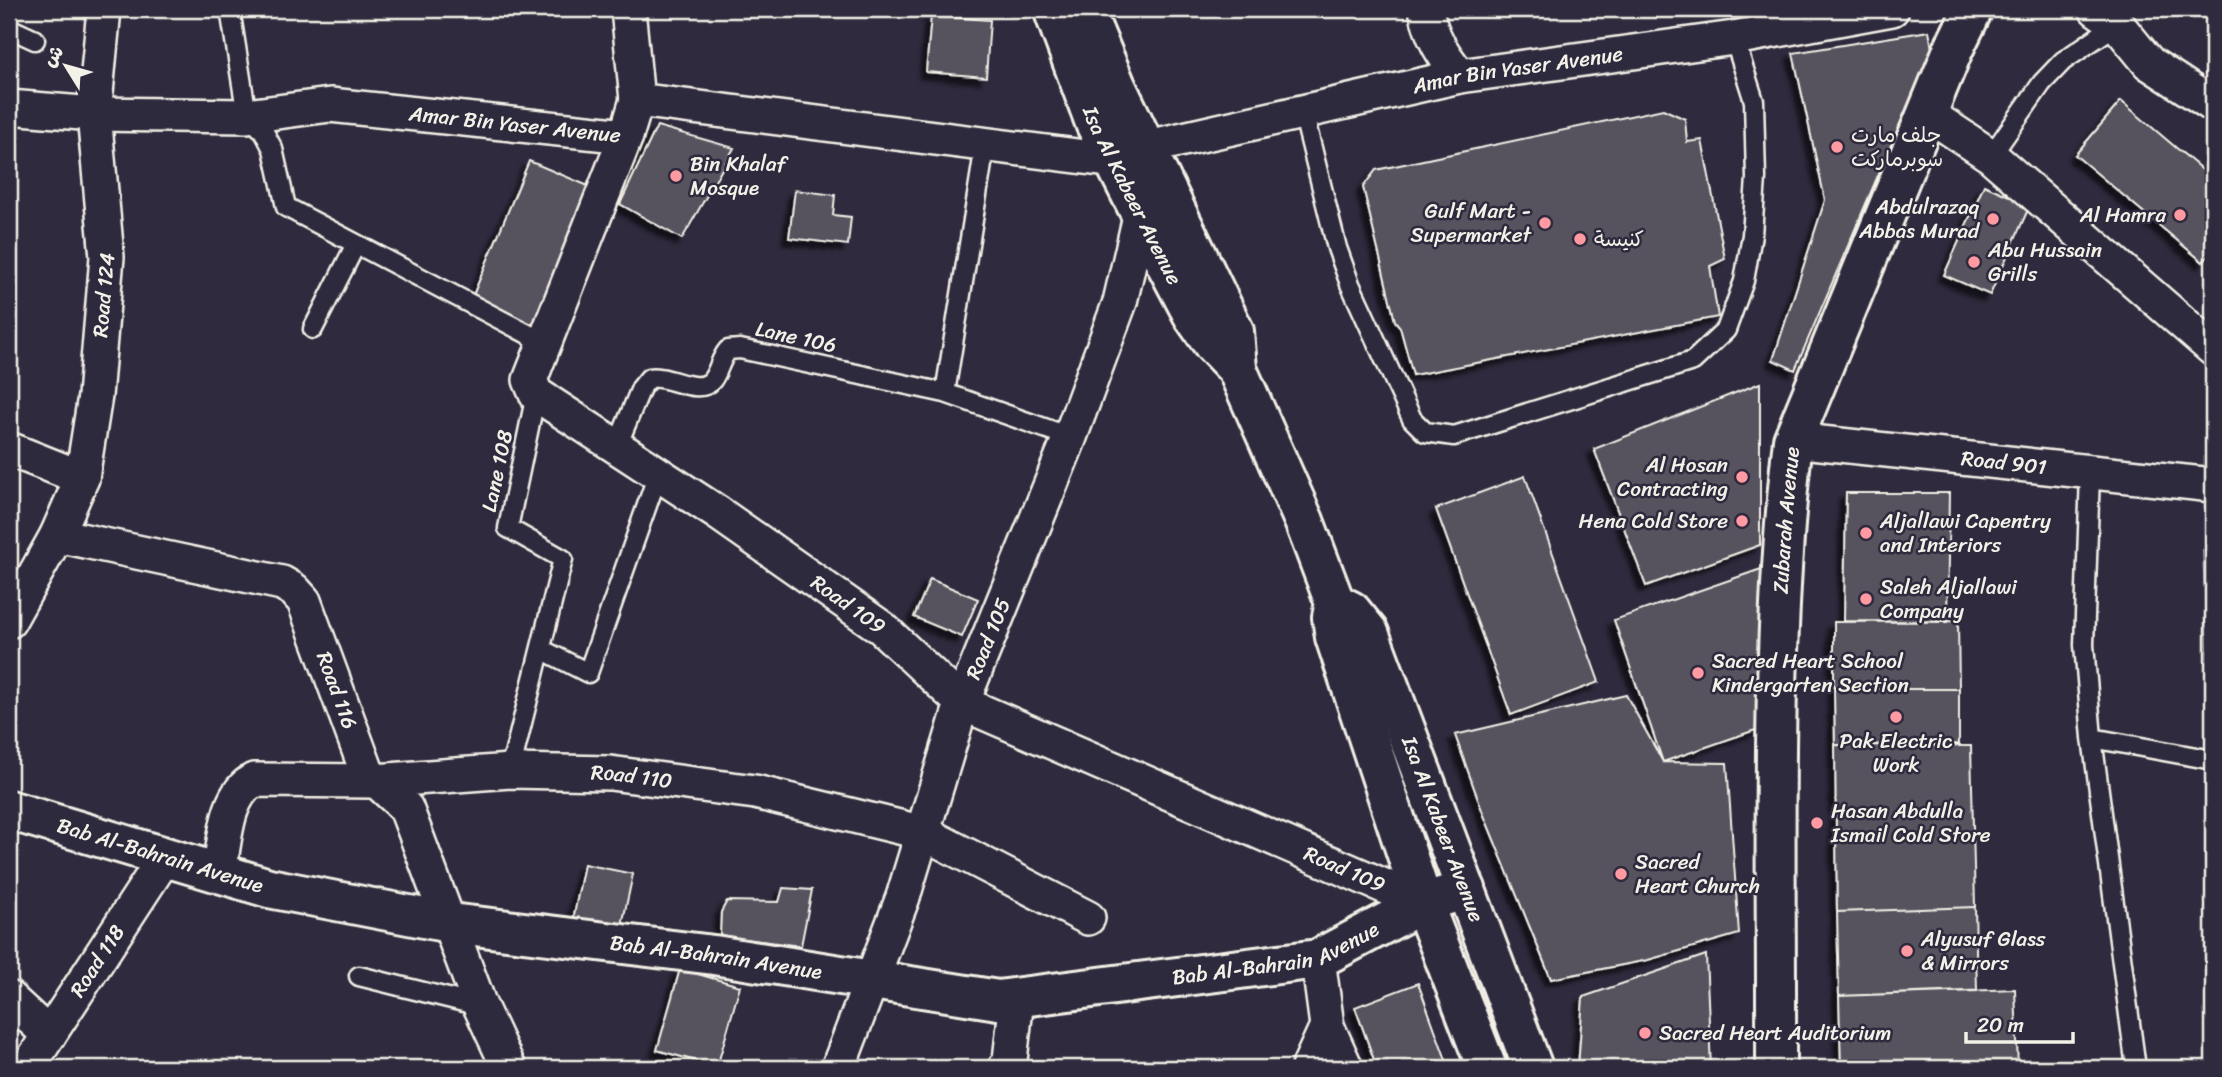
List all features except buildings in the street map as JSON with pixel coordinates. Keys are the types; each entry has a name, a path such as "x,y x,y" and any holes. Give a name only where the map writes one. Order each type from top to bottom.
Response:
{"street":[{"name":"Road 124","path":"9,621 57,535 82,478 95,396 107,257 94,114 104,9"},
{"path":"628,9 637,100"},
{"name":"Isa Al Kabeer Avenue","path":"1053,9 1095,123 1132,154 1223,304 1234,331 1237,369 1304,521 1335,603 1332,617 1335,637 1423,903 1487,1068"},
{"name":"Isa Al Kabeer Avenue","path":"1084,9 1116,86 1132,154 1141,212 1194,317 1213,344 1237,369"},
{"path":"1426,9 1429,28 1440,51 1461,76"},
{"name":"Amar Bin Yaser Avenue","path":"9,107 94,114 247,116 330,105 626,136 637,100 860,127 985,146 1132,154 1461,76 1734,38 1892,9"},
{"name":"Zubarah Avenue","path":"1776,1068 1777,664 1786,500 1793,440 1973,9"},
{"path":"2106,16 2149,63 2213,106"},
{"path":"1928,114 1991,156 2213,349"},
{"path":"536,394 530,380 543,342 626,136"},
{"name":"Road 105","path":"838,1068 872,981 924,832 962,703 1070,437 1120,302 1141,212"},
{"name":"Road 109","path":"536,394 617,446 882,628 962,703 1423,903"},
{"name":"Road 901","path":"1793,440 2090,474 2213,485"},
{"path":"9,449 82,478"},
{"name":"Road 116","path":"57,535 282,583 294,590 303,601 367,772 406,808 481,1006 509,1068"},
{"name":"Isa Al Kabeer Avenue","path":"1335,603 1351,611 1369,633 1534,1068"},
{"name":"Road 110","path":"219,873 234,800 241,786 254,780 374,781 510,771 610,773 755,792 924,832 1088,918"},
{"name":"Bab Al-Bahrain Avenue","path":"9,810 269,888 450,923 714,955 998,1000 1318,959 1423,903 1466,889"},
{"name":"Road 118","path":"32,1068 34,1058 165,857"},
{"path":"1318,959 1327,1026 1346,1068"},
{"path":"9,998 49,1035"},
{"path":"1005,1068 1010,1060 1017,999"},
{"path":"1308,1068 1327,1026"}],"lane":[{"path":"230,9 247,116 263,130 273,149 286,207 543,342"},
{"path":"1991,156 2042,83 2106,16"},
{"path":"9,28 35,40"},
{"path":"1303,112 1337,248 1371,331 1412,419 1425,432 1454,436 1693,361 1726,330 1744,281 1752,235 1755,178 1754,101 1734,38"},
{"path":"945,393 985,146"},
{"path":"313,329 356,244"},
{"name":"Lane 106","path":"617,446 641,388 649,378 661,376 696,388 705,386 712,380 728,350 740,349 945,393 1070,437"},
{"name":"Lane 108","path":"510,771 563,559 508,528 536,394"},
{"path":"541,649 588,673 658,474"},
{"path":"2090,474 2084,645 2092,738 2136,1068"},
{"path":"2092,738 2213,760"},
{"path":"359,976 481,1006"}],"shaded area":[{"path":"2203,550 2213,550 2213,787"}],"place":[{"name":"جلف مارت سوبرماركت","path":"1837,147"},
{"name":"Bin Khalaf Mosque","path":"676,176"},
{"name":"Al Hamra","path":"2180,215"},
{"name":"Abdulrazaq Abbas Murad","path":"1993,219"},
{"name":"Gulf Mart - Supermarket","path":"1545,223"},
{"name":"كنيسة","path":"1580,239"},
{"name":"Abu Hussain Grills","path":"1974,262"},
{"name":"Al Hosan Contracting","path":"1742,477"},
{"name":"Hena Cold Store","path":"1742,521"},
{"name":"Aljallawi Capentry and Interiors","path":"1866,533"},
{"name":"Saleh Aljallawi Company","path":"1866,599"},
{"name":"Sacred Heart School Kindergarten Section","path":"1698,673"},
{"name":"Pak Electric Work","path":"1896,717"},
{"name":"Hasan Abdulla Ismail Cold Store","path":"1817,823"},
{"name":"Sacred Heart Church","path":"1621,874"},
{"name":"Alyusuf Glass & Mirrors","path":"1907,951"},
{"name":"Sacred Heart Auditorium","path":"1645,1033"}]}
